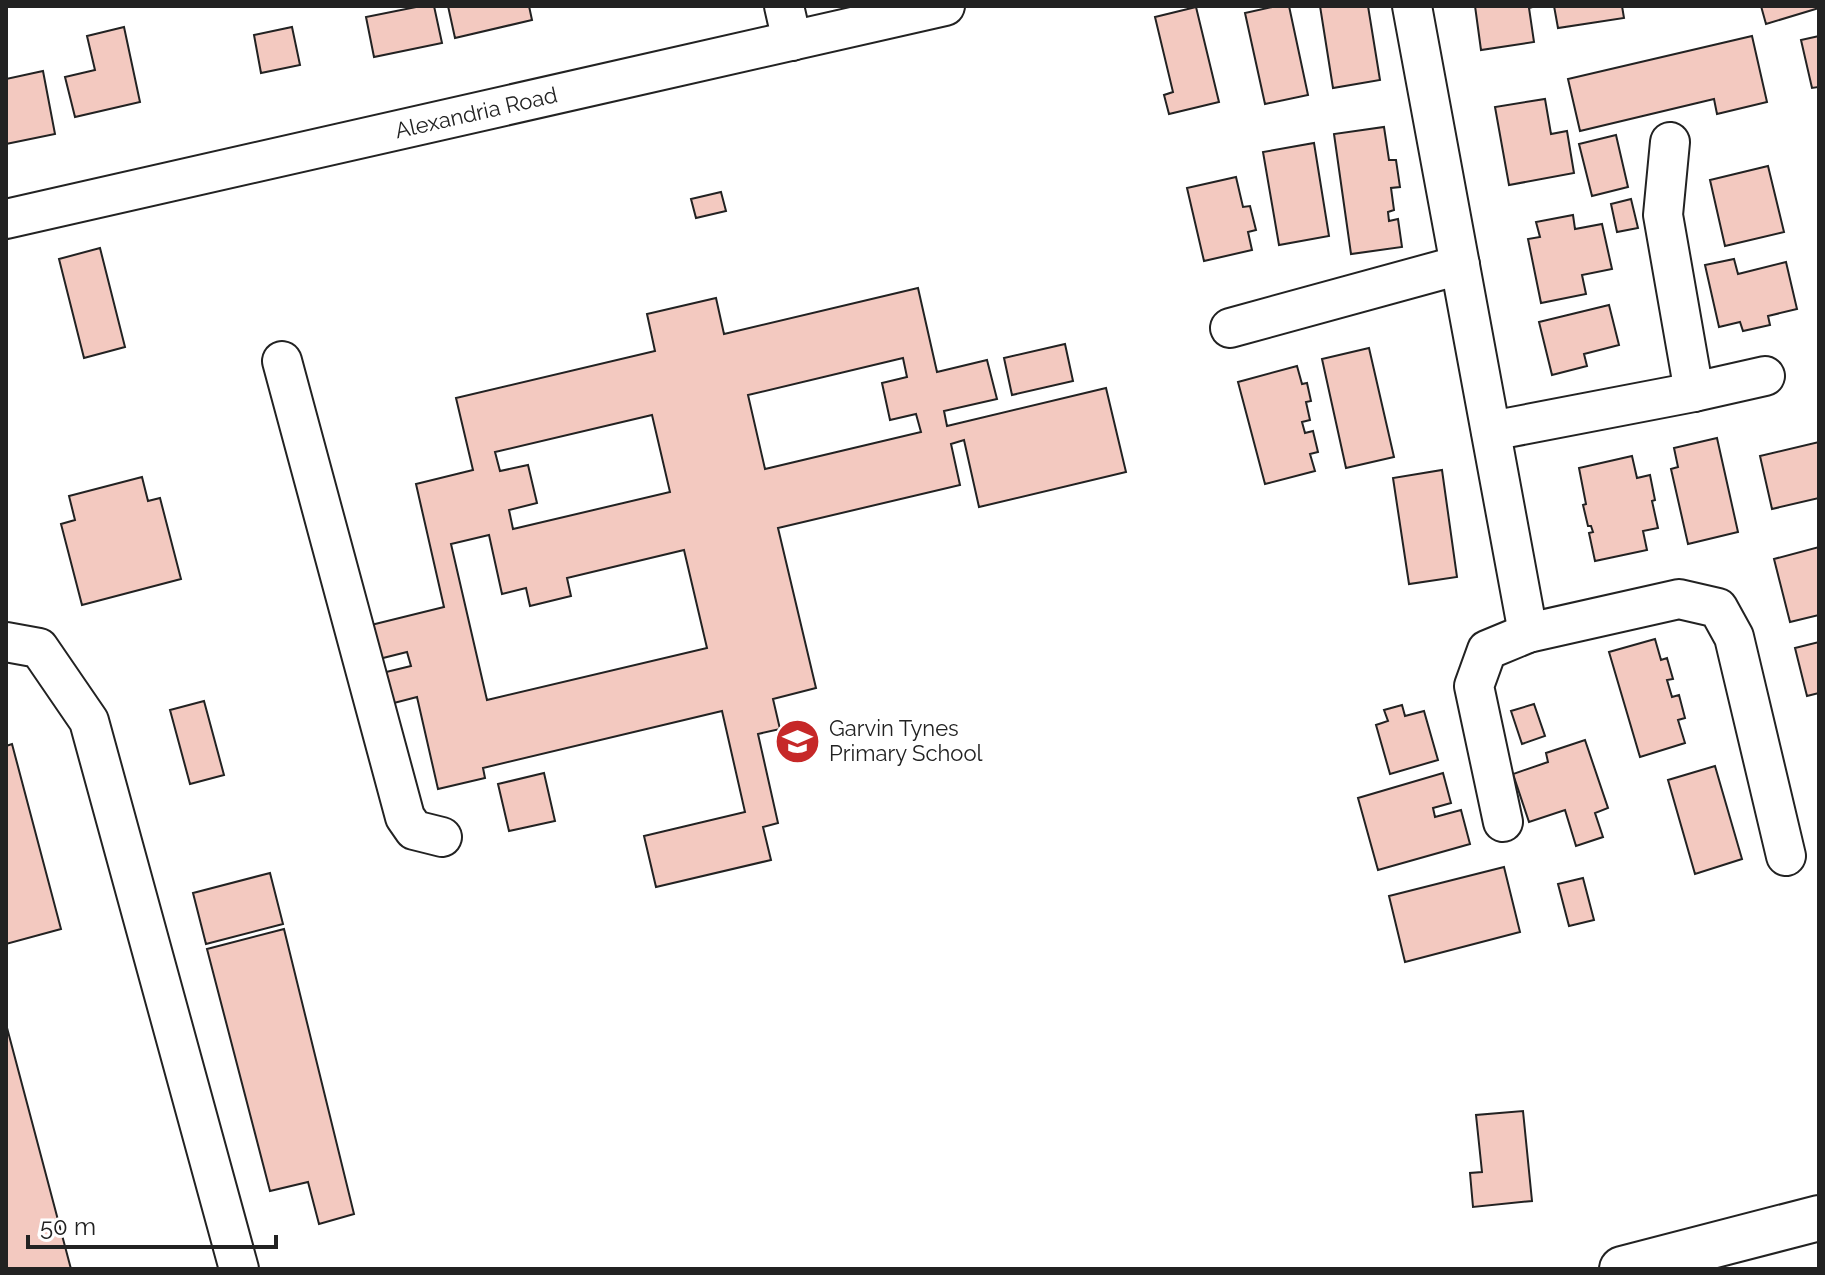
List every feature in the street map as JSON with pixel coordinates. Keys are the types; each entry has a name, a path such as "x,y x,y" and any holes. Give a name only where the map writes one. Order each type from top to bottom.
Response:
{"main road":[{"path":"1622,1269 1819,1218"}],"street":[{"name":"Alexandria Road","path":"6,219 788,24 945,6"},
{"path":"1412,6 1528,633"},
{"path":"1670,142 1663,215 1694,392"},
{"path":"1230,328 1460,265"},
{"path":"282,361 405,817 414,830 442,837"},
{"path":"1491,431 1765,376"},
{"path":"1503,822 1474,686 1487,650 1528,633 1679,599 1718,608 1734,637 1786,856"},
{"path":"6,642 39,648 89,721 239,1269"}],"building":[{"path":"434,6 442,43 374,57 366,17"},
{"path":"448,6 529,6 532,20 455,38"},
{"path":"1289,6 1308,95 1265,104 1245,13"},
{"path":"1320,6 1368,6 1380,80 1333,88"},
{"path":"1475,6 1536,6 1529,8 1534,42 1481,50"},
{"path":"1554,6 1622,6 1624,18 1558,28"},
{"path":"1761,6 1819,6 1819,8 1766,24"},
{"path":"1196,7 1219,102 1169,114 1164,95 1173,92 1155,17"},
{"path":"124,27 140,102 75,117 65,77 95,70 87,36"},
{"path":"292,27 300,65 261,73 254,35"},
{"path":"1752,36 1767,102 1717,114 1714,99 1580,131 1568,79"},
{"path":"1819,36 1819,87 1812,88 1801,40"},
{"path":"43,71 55,134 6,144 6,79"},
{"path":"1545,99 1551,134 1567,131 1574,173 1509,185 1495,107"},
{"path":"1384,127 1389,160 1396,160 1400,187 1391,188 1394,210 1388,212 1389,221 1398,219 1402,247 1351,254 1334,134"},
{"path":"1616,135 1628,187 1592,196 1579,144"},
{"path":"1314,143 1329,236 1279,245 1263,152"},
{"path":"1768,166 1784,232 1725,246 1710,180"},
{"path":"1236,177 1243,207 1250,206 1256,230 1248,232 1252,250 1204,261 1187,188"},
{"path":"721,192 726,211 696,218 691,199"},
{"path":"1631,199 1638,228 1617,232 1611,204"},
{"path":"1573,215 1575,229 1602,224 1612,269 1582,275 1586,294 1541,303 1528,239 1540,237 1536,222"},
{"path":"100,248 125,347 84,358 59,259"},
{"path":"1734,259 1738,274 1786,262 1797,309 1768,316 1770,325 1743,331 1740,322 1719,327 1705,265"},
{"path":"918,288 937,372 987,360 997,399 944,411 947,426 1106,388 1126,472 979,507 964,440 951,444 960,485 778,528 816,688 773,699 780,729 758,734 778,823 763,827 771,860 656,887 644,836 745,812 722,711 483,768 485,778 438,789 417,697 390,704 382,673 411,666 407,652 379,659 371,625 444,607 416,484 473,470 456,398 655,351 647,314 716,298 724,334","holes":["903,358 907,377 882,383 890,420 916,414 921,432 765,469 748,395","652,415 670,492 513,529 509,510 537,503 528,465 500,471 495,452","489,535 502,594 526,588 530,606 571,596 567,578 684,550 707,648 487,700 451,544"]},
{"path":"1609,305 1619,345 1584,354 1587,366 1552,375 1539,322"},
{"path":"1065,344 1073,381 1012,395 1004,358"},
{"path":"1369,348 1394,457 1346,468 1322,359"},
{"path":"1297,366 1302,384 1307,383 1311,401 1306,402 1310,420 1302,422 1305,433 1313,431 1318,452 1310,454 1315,471 1265,484 1238,382"},
{"path":"1717,438 1738,532 1688,544 1671,469 1678,467 1674,448"},
{"path":"1819,442 1819,498 1772,509 1760,456"},
{"path":"1632,456 1637,478 1650,475 1658,528 1643,531 1647,550 1595,561 1589,533 1593,532 1588,526 1583,505 1586,504 1579,468"},
{"path":"1442,470 1457,577 1409,584 1393,478"},
{"path":"142,477 148,501 160,498 181,579 82,605 61,524 75,520 69,496"},
{"path":"1819,547 1819,615 1790,622 1774,559"},
{"path":"1655,639 1661,660 1667,658 1673,679 1667,680 1672,697 1679,695 1685,718 1678,720 1685,743 1640,757 1609,652"},
{"path":"1819,642 1819,693 1807,696 1795,648"},
{"path":"204,701 224,775 190,784 170,710"},
{"path":"1534,704 1545,736 1522,744 1511,711"},
{"path":"1402,705 1405,716 1424,711 1438,760 1390,774 1376,725 1388,721 1384,710"},
{"path":"1585,740 1608,808 1595,813 1603,837 1576,846 1565,810 1529,822 1513,774 1548,762 1546,753"},
{"path":"12,744 61,929 6,944 6,746"},
{"path":"1715,766 1742,859 1695,874 1668,780"},
{"path":"544,773 555,821 509,831 498,784"},
{"path":"1443,773 1451,803 1433,808 1435,817 1461,810 1470,844 1378,870 1358,798"},
{"path":"1504,867 1520,932 1405,962 1389,896"},
{"path":"270,873 283,924 206,944 193,893"},
{"path":"1583,878 1594,920 1569,926 1558,884"},
{"path":"284,929 354,1214 319,1224 308,1182 270,1191 207,949"},
{"path":"6,1024 71,1269 6,1269"},
{"path":"1523,1111 1532,1201 1473,1207 1470,1173 1482,1172 1476,1115"}],"place":[{"name":"Garvin Tynes Primary School","path":"798,741"}]}
